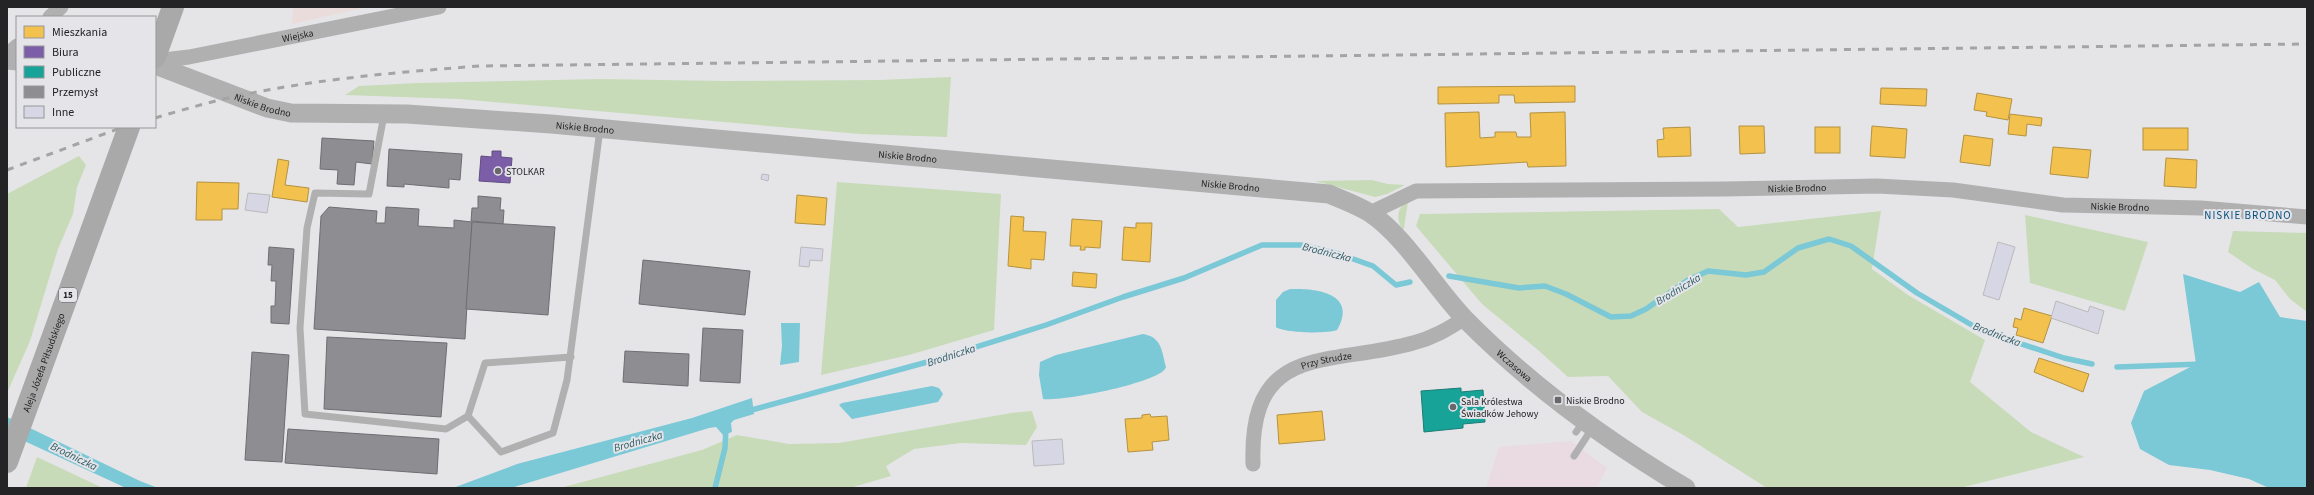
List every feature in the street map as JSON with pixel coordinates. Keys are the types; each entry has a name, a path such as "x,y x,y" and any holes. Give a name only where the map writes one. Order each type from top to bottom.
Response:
{"main road":[{"path":"156,53 173,7"},
{"name":"Aleja Józefa Piłsudskiego","path":"7,462 129,128"}],"street":[{"path":"51,16 61,7"},
{"name":"Wiejska","path":"156,61 189,57 439,7"},
{"path":"7,55 16,47"},
{"name":"Niskie Brodno","path":"156,65 267,108 291,113 384,114 600,129 1301,190 1329,194 1370,213 1416,191 1724,189 1877,186 1952,190 2063,205 2201,208 2307,217"},
{"name":"Wczasowa","path":"1370,213 1398,240 1465,318 1584,427 1686,488"},
{"name":"Przy Strudze","path":"1253,464 1252,440 1256,416 1273,382 1292,369 1311,361 1412,344 1439,335 1465,318"}],"lane":[{"path":"384,114 369,194 315,193 307,228 300,328 305,414 446,429 468,416 485,363 570,357"},
{"path":"468,416 501,452 553,433 567,380 600,129"},
{"path":"1574,456 1584,427"}],"shaded area":[{"path":"293,7 368,7 292,24"},
{"path":"1571,441 1607,468 1597,488 1486,488 1499,447"}],"green space":[{"path":"951,77 947,137 860,134 459,99 345,95 359,86 417,83 599,79 725,81 879,80"},
{"path":"79,156 86,165 77,187 73,214 58,249 30,341 7,393 7,194"},
{"path":"1372,180 1388,184 1405,185 1387,194 1375,197 1315,181"},
{"path":"837,182 1001,194 994,330 909,355 821,375"},
{"path":"1408,202 1403,230 1399,222 1398,214 1401,207"},
{"path":"1719,209 1738,227 1881,211 1872,269 1908,295 1985,340 1970,382 2031,432 2084,457 1960,488 1767,488 1685,436 1642,412 1608,376 1568,377 1482,304 1416,226 1420,214"},
{"path":"2025,215 2148,242 2125,311 2030,283"},
{"path":"2233,231 2307,233 2307,312 2290,299 2275,280 2253,269 2228,252"},
{"path":"1032,411 1037,427 1026,445 961,443 914,449 886,466 891,476 850,488 560,488 702,450 737,435 789,444 839,443 1011,413"},
{"path":"37,457 103,488 26,488"}],"water":[{"path":"2183,274 2240,292 2259,282 2280,317 2307,321 2307,488 2269,488 2249,479 2210,470 2169,465 2140,449 2131,423 2144,391 2196,364"},
{"path":"1290,289 1322,292 1331,295 1338,301 1342,308 1342,318 1337,330 1325,332 1306,332 1287,331 1276,327 1276,300 1283,292"},
{"path":"781,323 800,323 799,362 780,365 782,346"},
{"path":"1143,334 1154,338 1160,346 1166,367 1161,373 1131,385 1110,390 1069,397 1043,399 1039,375 1040,362 1056,355"},
{"path":"932,386 939,388 943,394 938,402 852,419 839,405 842,403"},
{"path":"752,398 754,414 734,420 731,423 732,432 723,435 716,427 709,428 511,488 453,488 517,464 692,418"},
{"path":"7,417 140,481 158,488 126,488 7,433"}],"building: Mieszkania":[{"path":"1575,86 1575,102 1515,103 1514,95 1499,95 1499,103 1438,104 1438,87"},
{"path":"1881,88 1927,89 1926,106 1880,104"},
{"path":"1977,93 2012,99 2008,120 1986,116 1987,112 1974,110"},
{"path":"1479,112 1480,138 1495,137 1495,132 1516,132 1517,137 1531,137 1530,113 1565,112 1566,166 1528,167 1527,162 1446,167 1445,113"},
{"path":"2010,114 2042,118 2041,126 2027,124 2026,136 2008,134"},
{"path":"1739,126 1764,126 1765,153 1740,154"},
{"path":"1872,126 1907,129 1905,158 1870,156"},
{"path":"1690,127 1691,156 1658,157 1657,140 1664,139 1663,128"},
{"path":"1815,127 1840,127 1840,153 1815,153"},
{"path":"2143,128 2188,128 2188,150 2143,150"},
{"path":"1964,135 1993,139 1990,166 1960,162"},
{"path":"2053,147 2091,150 2088,178 2050,174"},
{"path":"2166,158 2197,160 2196,188 2164,186"},
{"path":"278,159 289,161 285,185 309,188 307,202 272,197"},
{"path":"197,182 239,183 238,209 222,209 222,220 196,220"},
{"path":"797,195 827,198 825,225 795,223"},
{"path":"1011,216 1024,217 1023,231 1046,232 1044,260 1031,259 1031,269 1008,266"},
{"path":"1072,219 1102,221 1100,248 1085,247 1085,250 1080,250 1081,246 1070,246"},
{"path":"1136,223 1152,223 1150,262 1122,260 1124,227 1136,228"},
{"path":"1073,272 1097,274 1096,288 1072,286"},
{"path":"2024,308 2052,316 2043,343 2016,335 2018,328 2013,327 2015,318 2021,320"},
{"path":"2039,358 2089,374 2083,392 2034,372"},
{"path":"1322,411 1325,440 1279,444 1277,415"},
{"path":"1150,414 1151,417 1167,416 1169,440 1152,442 1153,450 1128,452 1125,419 1142,418 1142,415"}],"building: Biura":[{"path":"492,151 501,151 501,157 512,158 510,183 479,181 481,156 492,157"}],"building: Publiczne":[{"name":"Sala Królestwa Świadków Jehowy","path":"1461,388 1461,392 1483,390 1485,422 1463,424 1463,428 1424,432 1421,391"}],"building: Przemysł":[{"path":"322,138 374,141 372,164 356,162 354,185 337,184 338,170 320,169"},
{"path":"389,149 462,154 460,180 449,179 449,188 404,184 404,187 387,186"},
{"path":"478,196 501,198 500,210 504,210 503,224 471,221 472,208 478,208"},
{"path":"329,207 377,211 376,223 385,223 386,207 419,209 418,226 454,228 454,220 472,222 465,339 314,329 321,216"},
{"path":"472,222 555,227 548,315 466,309"},
{"path":"269,247 294,249 289,324 271,323 271,306 275,306 276,281 271,281 272,265 268,265"},
{"path":"643,260 750,271 745,315 639,304"},
{"path":"703,328 743,330 740,383 700,381"},
{"path":"327,337 447,343 441,417 324,409"},
{"path":"625,351 689,354 688,386 623,382"},
{"path":"252,352 289,355 282,462 245,460"},
{"path":"288,429 439,439 437,474 285,463"}],"building: Inne":[{"path":"762,174 769,175 768,181 761,179"},
{"path":"248,193 270,195 267,213 245,210"},
{"path":"1998,242 2015,247 1999,300 1983,295"},
{"path":"801,247 823,249 822,261 810,260 809,267 799,266"},
{"path":"2056,301 2088,312 2090,306 2104,311 2098,334 2051,318"},
{"path":"1062,439 1064,464 1034,466 1032,441"}],"waterway":[{"name":"Brodniczka","path":"1449,276 1519,288 1545,286 1566,294 1611,317 1631,316 1646,309 1688,280 1708,271 1746,275 1764,272 1798,248 1829,239 1851,246 1917,293 1982,331 2064,358 2092,364"},
{"name":"Brodniczka","path":"748,411 931,361 1046,325 1123,297 1184,278 1262,245 1301,245 1339,254 1373,266 1396,285 1410,282"},
{"name":"Brodniczka","path":"2117,367 2203,364"},
{"path":"715,488 725,448 726,428"}],"railway":[{"path":"156,118 227,98 297,85 389,74 480,66 2307,44"},
{"path":"7,170 120,128"}],"place":[{"name":"STOLKAR","path":"498,171"},
{"name":"Niskie Brodno","path":"1558,400"},
{"name":"Sala Królestwa Świadków Jehowy","path":"1453,407"}],"district":[{"name":"NISKIE BRODNO","path":"2248,215"}]}
